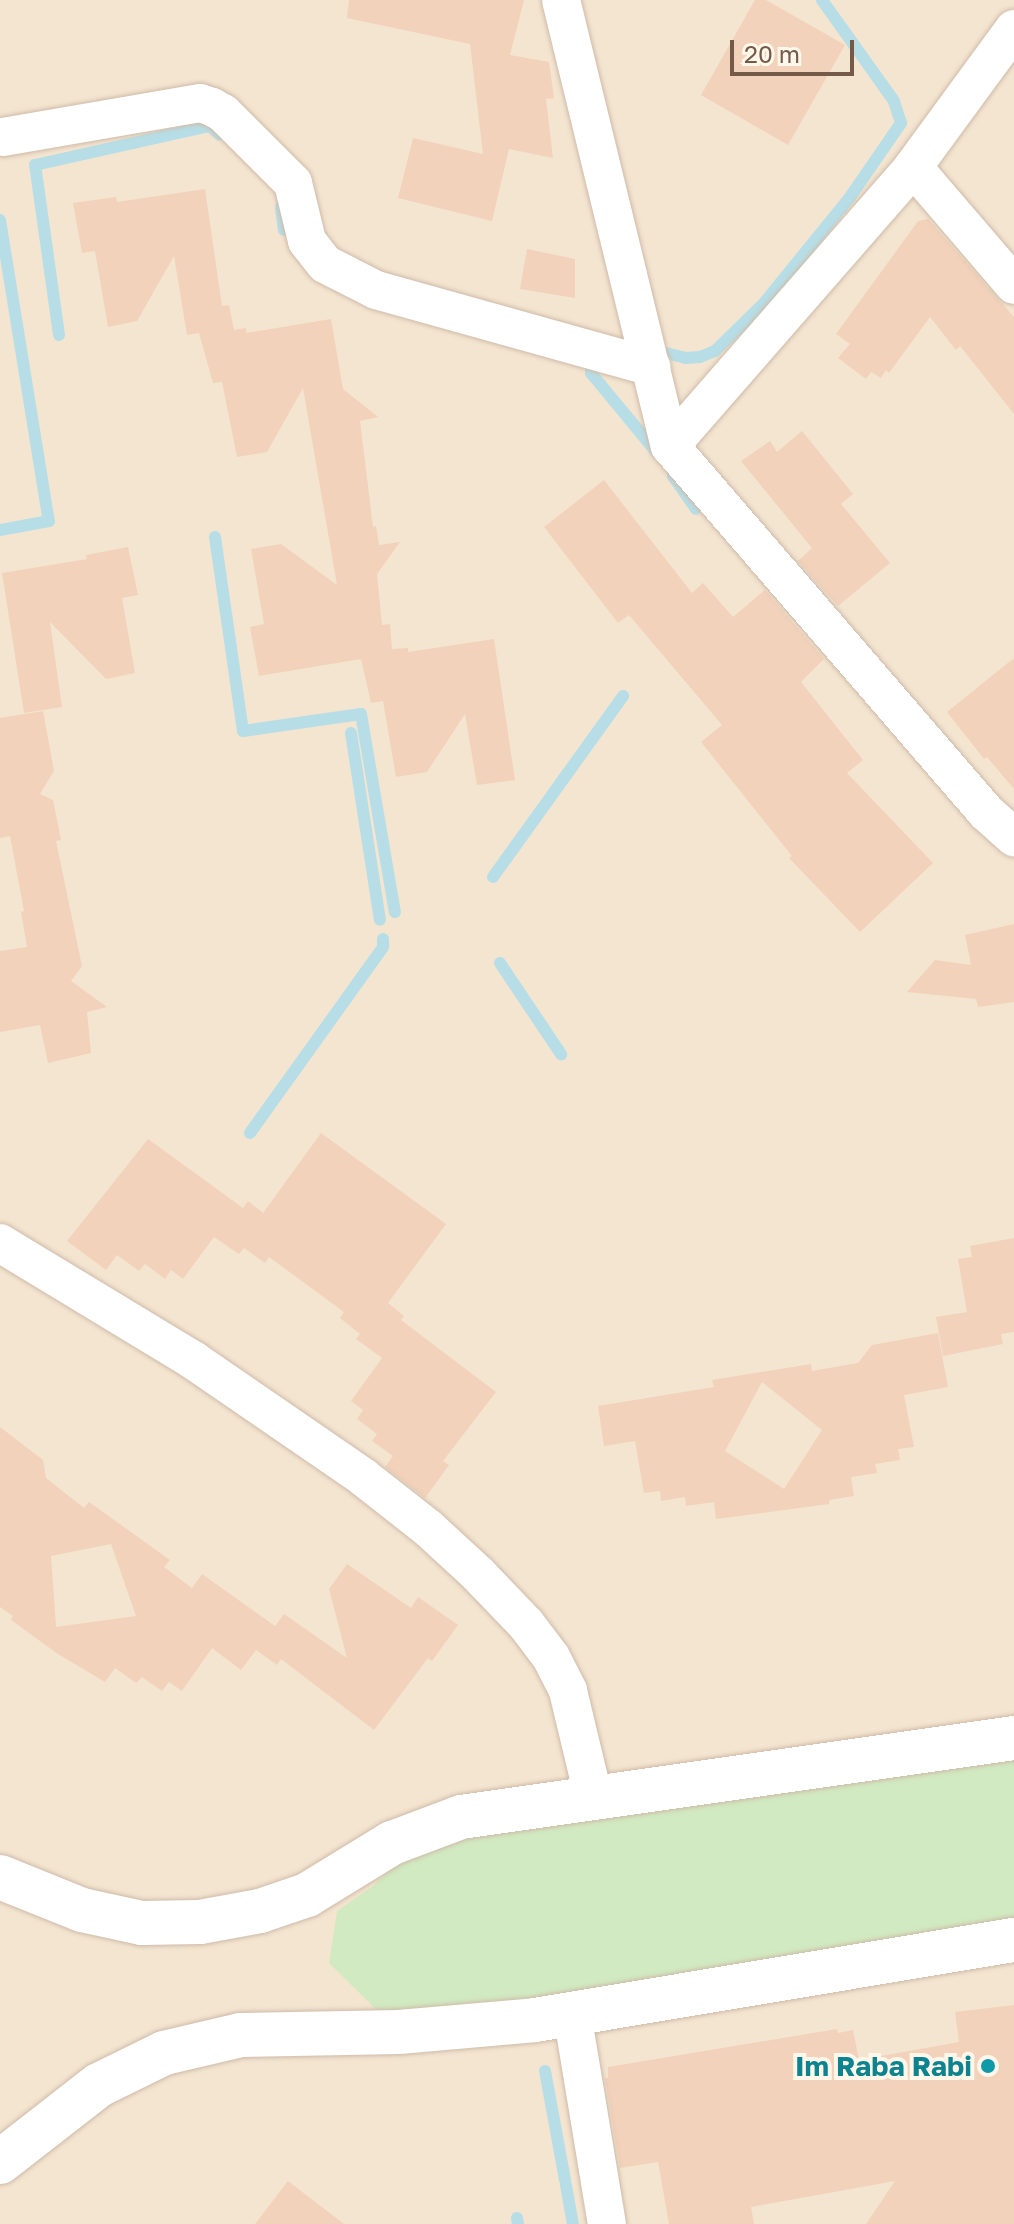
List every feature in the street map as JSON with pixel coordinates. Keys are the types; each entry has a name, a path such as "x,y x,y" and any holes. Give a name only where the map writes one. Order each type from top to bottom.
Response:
{"main road":[{"path":"0,1877 82,1910 142,1923 200,1922 260,1911 307,1895 392,1843 461,1817 1014,1738"},
{"path":"0,2162 99,2085 164,2053 241,2035 399,2032 572,2013 1014,1940"}],"street":[{"path":"561,0 670,446 986,812 1014,837"},
{"path":"670,446 913,167 1014,29"},
{"path":"3,137 200,103 212,107 223,113 293,183 307,241 325,264 376,290 651,367"},
{"path":"913,167 1014,285"},
{"path":"0,1243 193,1360 363,1477 428,1528 478,1574 526,1624 551,1657 568,1691 594,1799"},
{"path":"572,2013 607,2224"}],"shaded area":[{"path":"0,0 1014,0 1014,2224 0,2224"}],"green space":[{"path":"1014,1741 1014,1935 399,2032 329,1963 337,1911 373,1886 421,1839"}],"building":[{"path":"349,0 524,0 510,55 549,62 554,98 546,99 553,158 509,149 492,221 398,198 413,138 483,154 470,44 347,18"},
{"path":"755,0 766,0 845,45 788,145 701,95"},
{"path":"205,189 222,306 229,305 234,330 246,328 246,333 331,319 343,389 378,417 360,421 373,527 376,526 379,545 400,542 377,574 382,625 390,624 392,649 408,648 408,652 494,639 515,780 477,785 465,714 427,772 396,777 383,701 371,703 361,659 259,676 250,627 264,624 251,549 281,544 337,585 303,388 267,452 237,457 222,382 213,383 199,333 187,335 174,256 137,321 108,327 95,251 82,253 73,203 116,197 117,202"},
{"path":"928,219 1014,317 1014,414 960,346 956,350 930,317 889,373 886,370 881,378 871,372 866,379 838,358 850,344 836,334 918,221"},
{"path":"527,249 575,259 575,298 520,289"},
{"path":"802,431 853,494 841,504 890,563 838,606 798,561 812,548 741,461 770,441 777,452"},
{"path":"604,480 692,593 703,583 733,617 765,590 824,659 801,682 863,760 847,773 933,863 860,932 789,858 792,856 701,742 722,725 629,615 618,623 544,527"},
{"path":"128,547 138,595 122,598 135,673 106,679 50,622 62,707 24,713 2,573 87,559 86,555"},
{"path":"1014,658 1014,789 987,757 984,759 947,712"},
{"path":"43,711 54,771 40,794 53,800 61,840 56,841 82,966 71,981 107,1007 87,1012 91,1053 48,1063 40,1025 0,1032 0,951 27,947 21,912 24,911 10,836 0,838 0,718"},
{"path":"1014,924 1014,1002 978,1007 976,999 907,992 935,960 971,965 965,935"},
{"path":"321,1133 446,1224 388,1303 404,1316 401,1320 496,1392 443,1461 449,1465 425,1498 385,1467 393,1456 372,1441 377,1434 357,1419 363,1410 351,1401 382,1358 356,1339 360,1334 340,1318 344,1312 269,1257 265,1263 244,1248 239,1254 214,1237 183,1279 171,1270 165,1279 145,1264 139,1271 117,1255 106,1270 67,1241 148,1139 243,1208 248,1201 263,1213"},
{"path":"1014,1238 1014,1332 1001,1334 1003,1344 943,1356 936,1317 967,1312 958,1259 972,1257 970,1246"},
{"path":"938,1333 948,1387 904,1395 914,1447 898,1449 900,1460 875,1464 877,1473 851,1477 854,1496 829,1500 829,1504 716,1519 714,1502 686,1506 685,1497 661,1501 660,1491 644,1493 635,1441 604,1446 598,1406 714,1387 712,1380 811,1364 812,1371 858,1363 872,1345","holes":["762,1382 822,1430 784,1489 725,1451"]},
{"path":"0,1427 43,1460 46,1478 84,1508 89,1502 170,1560 164,1567 192,1588 202,1574 275,1626 284,1614 347,1658 329,1589 347,1564 411,1608 418,1597 458,1625 432,1661 428,1658 374,1730 281,1659 277,1665 256,1650 241,1670 212,1648 182,1691 169,1682 162,1691 142,1677 136,1683 115,1668 105,1682 58,1654 11,1620 13,1616 0,1607","holes":["111,1544 136,1616 56,1627 51,1556"]},
{"path":"1014,2005 1014,2224 866,2224 895,2181 751,2207 754,2224 669,2224 658,2162 620,2168 605,2078 608,2078 608,2067 837,2029 838,2033 853,2030 859,2060 959,2042 955,2012"},
{"path":"288,2181 344,2224 255,2224"}],"waterway":[{"path":"654,350 685,358 700,357 715,351 764,303 850,197 901,123 894,101 822,0"},
{"path":"59,335 35,165 210,126 220,135"},
{"path":"281,207 284,230"},
{"path":"0,220 49,521 0,530"},
{"path":"591,366 591,373 658,454"},
{"path":"673,476 696,509"},
{"path":"215,537 243,731 361,714 395,912"},
{"path":"493,877 623,696"},
{"path":"351,733 380,920"},
{"path":"250,1133 383,947 383,939"},
{"path":"500,963 561,1054"},
{"path":"545,2071 565,2180"},
{"path":"566,2185 573,2224"},
{"path":"517,2218 518,2224"}],"place":[{"name":"Im Raba Rabi","path":"988,2066"}]}
